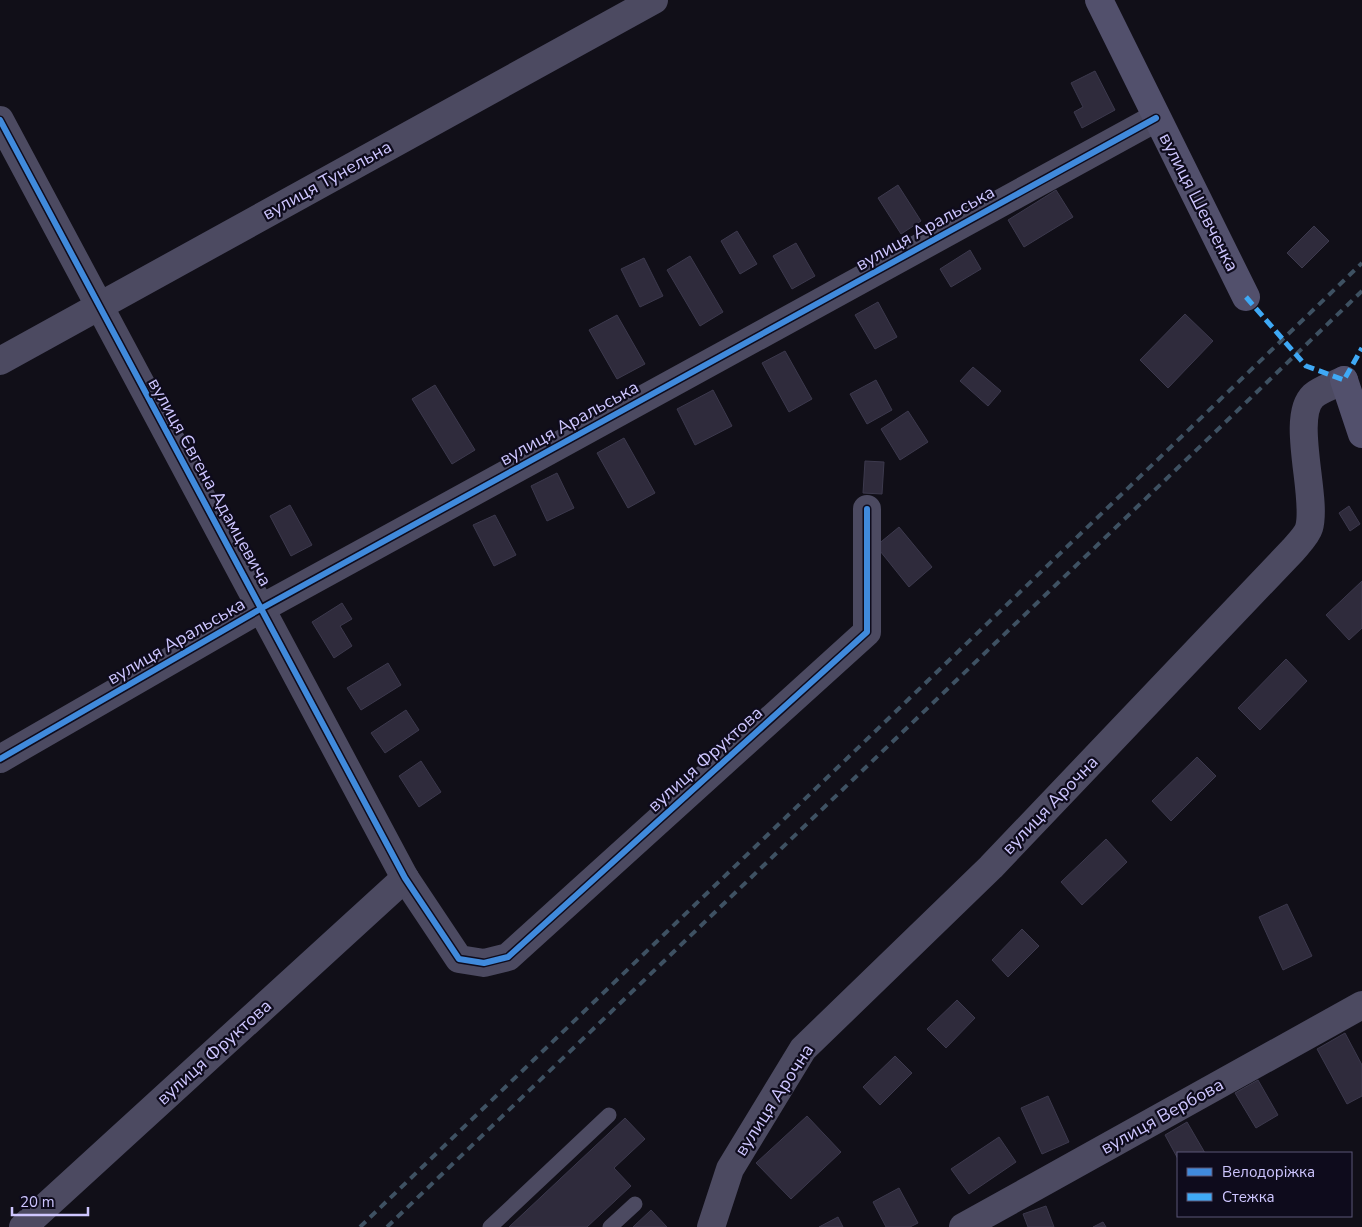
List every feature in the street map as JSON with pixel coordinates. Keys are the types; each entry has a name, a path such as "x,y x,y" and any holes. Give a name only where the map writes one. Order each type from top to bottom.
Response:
{"street":[{"name":"вулиця Тунельна","path":"0,361 654,0"},
{"name":"вулиця Шевченка","path":"1099,0 1246,297"},
{"name":"вулиця Аральська","path":"0,759 262,608 1156,118"},
{"name":"вулиця Євгена Адамцевича","path":"0,120 405,878 459,959"},
{"name":"вулиця Арочна","path":"711,1227 730,1169 803,1049 991,867 1293,550 1304,536 1309,529 1310,511 1306,469 1305,411 1313,396 1344,380 1362,434"},
{"name":"вулиця Фруктова","path":"459,959 484,963 508,957 868,632 867,509"},
{"name":"вулиця Фруктова","path":"22,1227 405,878"},
{"name":"вулиця Вербова","path":"963,1227 1362,1005"}],"lane":[{"path":"490,1227 609,1115"},
{"path":"610,1227 635,1204"}],"building":[{"path":"1095,71 1115,110 1082,128 1074,112 1083,107 1071,83"},
{"path":"898,185 921,221 901,234 878,198"},
{"path":"1056,190 1073,217 1024,247 1008,220"},
{"path":"1314,226 1329,241 1302,268 1287,253"},
{"path":"737,231 757,264 740,274 721,241"},
{"path":"796,243 815,276 792,289 773,256"},
{"path":"970,250 981,269 951,287 940,269"},
{"path":"690,256 723,312 700,326 667,270"},
{"path":"644,258 663,296 640,307 621,269"},
{"path":"878,302 897,337 875,349 855,315"},
{"path":"1185,314 1213,341 1168,388 1140,360"},
{"path":"617,315 645,364 617,379 589,330"},
{"path":"785,351 812,399 789,412 762,363"},
{"path":"973,367 1001,391 988,406 960,381"},
{"path":"876,380 892,410 867,424 850,394"},
{"path":"435,385 475,450 452,464 412,399"},
{"path":"713,390 732,426 695,445 677,409"},
{"path":"908,411 928,442 900,460 881,429"},
{"path":"624,438 655,493 628,508 597,453"},
{"path":"865,461 884,462 882,494 863,493"},
{"path":"557,473 574,508 547,521 531,486"},
{"path":"290,505 312,545 291,556 270,516"},
{"path":"1349,506 1360,524 1350,531 1339,513"},
{"path":"495,515 516,555 494,566 473,525"},
{"path":"899,527 932,567 909,587 876,546"},
{"path":"1362,581 1362,628 1349,640 1326,615"},
{"path":"342,603 352,619 340,626 352,646 334,658 312,622"},
{"path":"1286,659 1307,681 1260,730 1238,708"},
{"path":"388,663 401,685 361,710 347,688"},
{"path":"406,710 419,730 385,753 371,733"},
{"path":"1197,757 1216,776 1171,821 1152,801"},
{"path":"421,761 441,792 419,807 399,776"},
{"path":"1106,839 1127,862 1082,905 1061,882"},
{"path":"1287,904 1312,956 1283,970 1259,917"},
{"path":"1022,929 1039,946 1008,977 992,960"},
{"path":"957,1000 975,1018 946,1048 927,1029"},
{"path":"1345,1033 1362,1065 1362,1096 1347,1104 1317,1049"},
{"path":"895,1056 912,1073 880,1105 863,1087"},
{"path":"1258,1080 1278,1115 1256,1128 1235,1093"},
{"path":"1048,1096 1069,1142 1042,1154 1021,1108"},
{"path":"807,1116 841,1152 791,1199 756,1163"},
{"path":"625,1118 645,1139 614,1168 631,1186 587,1227 509,1227"},
{"path":"1187,1122 1204,1152 1177,1152 1177,1157 1165,1135"},
{"path":"999,1137 1016,1162 969,1194 951,1169"},
{"path":"899,1188 918,1223 910,1227 886,1227 873,1202"},
{"path":"1046,1206 1054,1227 1028,1227 1023,1214"},
{"path":"651,1210 667,1227 633,1227"},
{"path":"838,1217 843,1227 819,1227"},
{"path":"1103,1222 1106,1227 1093,1227"}],"railway":[{"path":"360,1227 1362,263"},
{"path":"387,1227 1362,291"}],"marked path":[{"path":"1246,297 1306,366 1344,380 1362,348"}],"cycle path":[{"path":"0,759 262,608 1156,118"},
{"path":"0,120 405,878 459,959 484,963 508,957 867,632 867,509"}]}
